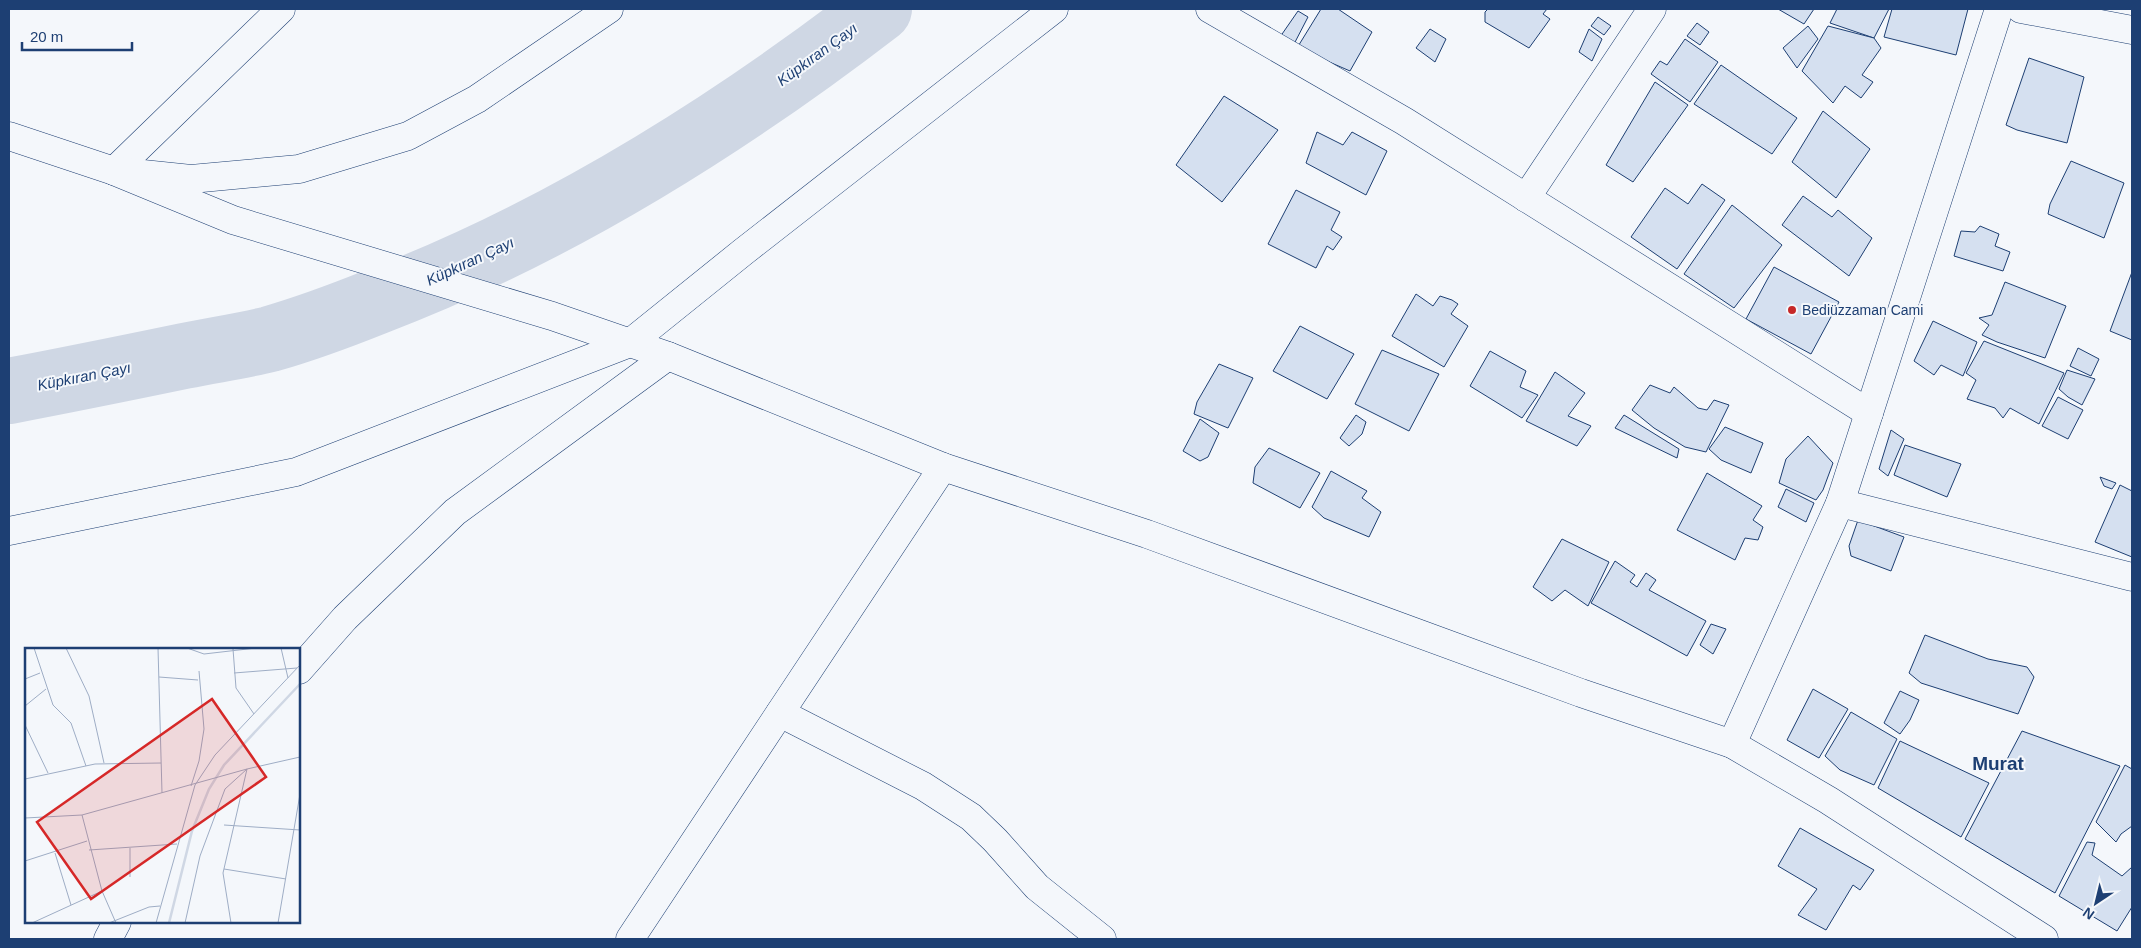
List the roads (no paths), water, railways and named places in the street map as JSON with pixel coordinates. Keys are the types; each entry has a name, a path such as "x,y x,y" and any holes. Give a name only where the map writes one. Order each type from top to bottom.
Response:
{"street":[{"path":"114,171 280,9"},
{"path":"114,171 191,179 299,169 408,136 477,99 609,9"},
{"path":"9,531 296,472 630,343 1054,9"},
{"path":"1210,9 1404,121 1869,413"},
{"path":"1526,198 1652,9"},
{"path":"1732,744 1840,503 1999,9"},
{"path":"2021,9 2132,30"},
{"path":"9,136 114,171 233,220 552,316 668,356 943,468 1147,534 1581,693 1732,744 1828,800 2044,939"},
{"path":"300,669 345,618 455,512 668,356"},
{"path":"630,939 943,468"},
{"path":"1840,503 2132,577"},
{"path":"780,712 923,786 971,817 995,840 1037,887 1102,939"},
{"path":"108,939 116,923"}],"waterway":[{"name":"Küpkıran Çayı","path":"9,391 270,339 336,317 442,275 508,244 637,174 761,95 879,9"}],"place":[{"name":"Bediüzzaman Cami","path":"1792,310"}],"district":[{"name":"Murat","path":"1998,763"}]}
